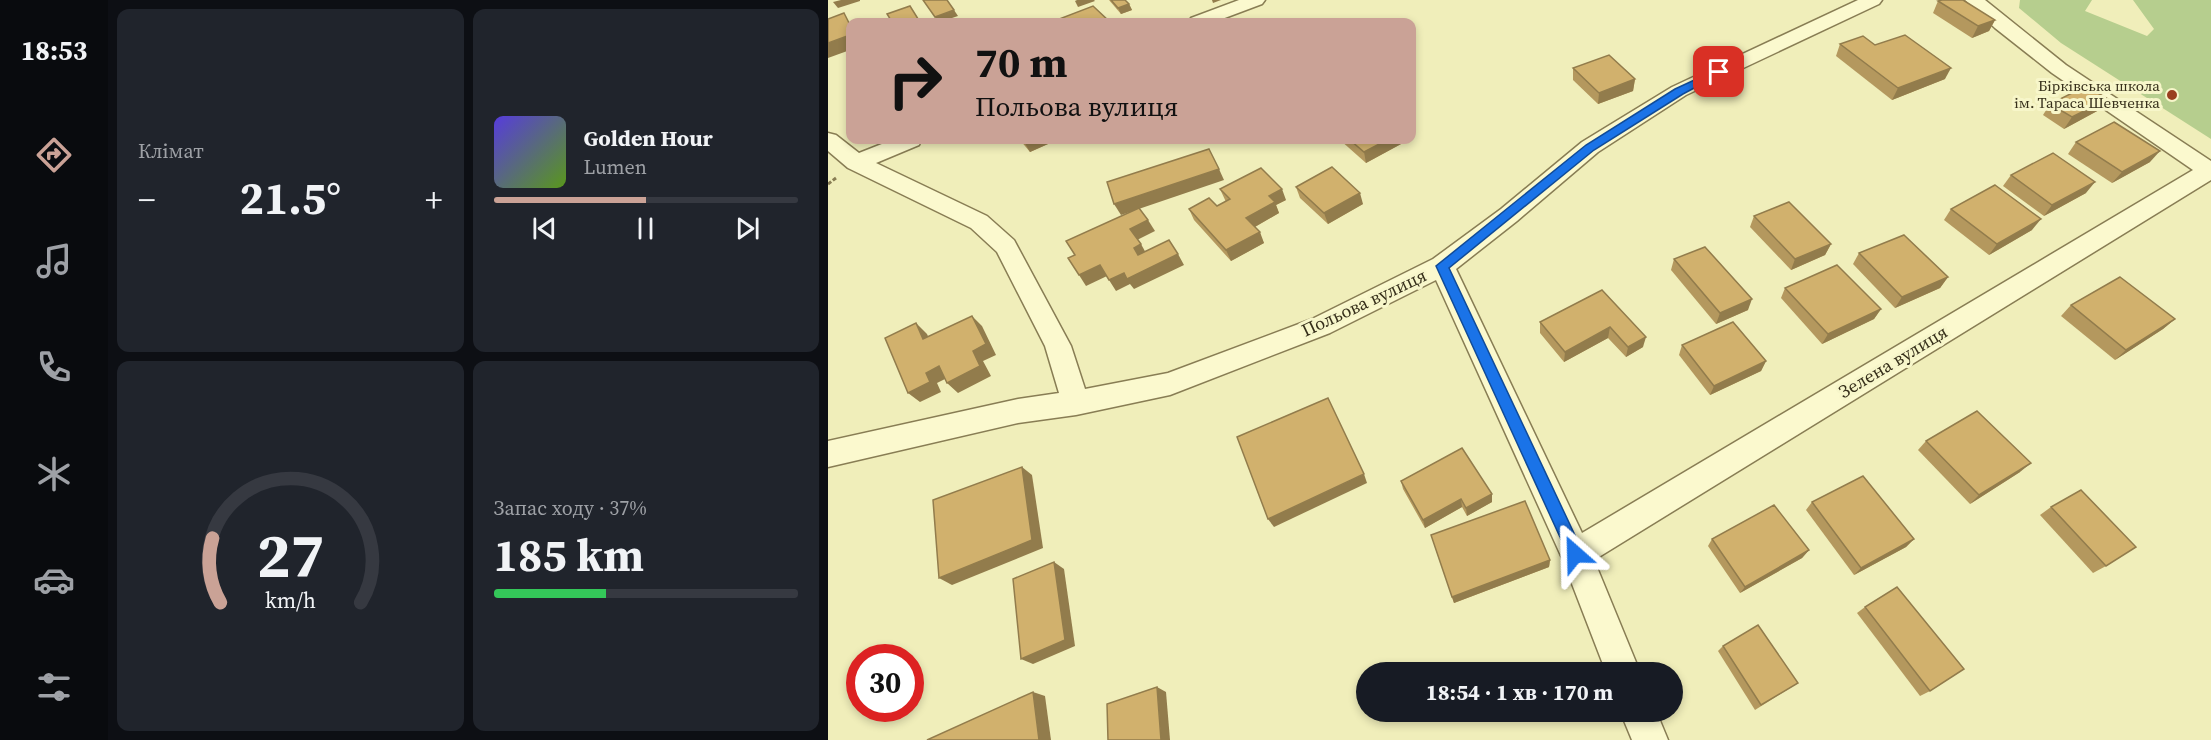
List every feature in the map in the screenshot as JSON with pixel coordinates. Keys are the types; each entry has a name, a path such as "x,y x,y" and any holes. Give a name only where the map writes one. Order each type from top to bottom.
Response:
{"street":[{"path":"1209,18 1256,0"},
{"name":"Польова вулиця","path":"828,454 1018,411 1076,403 1170,384 1321,326 1442,266 1590,147 1679,91 1820,22 1873,0"},
{"path":"1974,0 2010,33 2073,80 2210,170"},
{"path":"828,140 856,163 979,222 1005,246 1059,346 1076,403"},
{"path":"856,163 901,144"},
{"name":"Зелена вулиця","path":"1575,554 2210,170"},
{"path":"1442,266 1575,554 1619,662"},
{"path":"1643,722 1650,740"}],"green space":[{"name":"Бірківська школа ім. Тараса Шевченка","path":"2020,0 2092,0 2085,11 2147,36 2154,29 2133,0 2211,0 2211,139 2061,43 2019,8"}],"building":[{"path":"923,0 947,0 954,10 935,17"},
{"path":"1111,0 1125,0 1129,4 1118,8"},
{"path":"1963,0 1995,20 1978,26 1938,1"},
{"path":"910,6 918,18 890,18 887,14"},
{"path":"1093,6 1106,18 1062,18"},
{"path":"844,13 846,18 846,36 828,43 828,19"},
{"path":"1905,35 1951,68 1898,88 1840,44 1863,36 1875,45"},
{"path":"1609,55 1635,79 1599,93 1573,68"},
{"path":"2086,86 2108,99 2072,117 2050,104"},
{"path":"2114,122 2160,151 2122,172 2076,142"},
{"path":"1355,144 1379,144 1364,152"},
{"path":"1209,149 1219,169 1114,204 1107,182"},
{"path":"2053,153 2095,182 2052,205 2011,175"},
{"path":"1332,167 1360,193 1324,213 1296,187"},
{"path":"1261,168 1282,189 1269,196 1275,202 1246,218 1260,232 1226,250 1189,209 1209,198 1217,206 1230,199 1220,189"},
{"path":"1995,185 2041,219 1997,244 1951,209"},
{"path":"1789,202 1831,244 1795,259 1754,216"},
{"path":"1139,208 1148,220 1130,229 1141,244 1134,248 1138,255 1169,240 1178,254 1127,279 1124,273 1109,280 1100,265 1079,275 1068,258 1075,255 1066,241"},
{"path":"1904,235 1948,277 1902,297 1859,253"},
{"path":"1705,247 1752,299 1720,313 1674,259"},
{"path":"1837,265 1881,309 1828,334 1785,288"},
{"path":"2120,277 2175,319 2126,350 2071,305"},
{"path":"1602,290 1646,337 1628,347 1610,327 1565,352 1540,322"},
{"path":"972,316 986,344 973,351 980,366 947,383 939,366 926,373 930,382 908,393 885,338 916,323 923,339"},
{"path":"1733,322 1766,361 1714,386 1682,345"},
{"path":"1328,398 1364,474 1268,519 1237,437"},
{"path":"1977,411 2031,463 1979,495 1926,441"},
{"path":"1462,448 1492,494 1466,508 1461,499 1423,520 1401,481"},
{"path":"1022,467 1032,540 939,578 933,500"},
{"path":"1863,476 1914,539 1861,568 1812,502"},
{"path":"2081,490 2136,547 2106,566 2051,507"},
{"path":"1525,501 1550,560 1452,597 1431,535"},
{"path":"1774,505 1809,550 1745,587 1712,539"},
{"path":"1054,562 1065,640 1021,659 1013,579"},
{"path":"1897,587 1964,669 1930,691 1865,607"},
{"path":"1758,625 1798,683 1761,705 1723,646"},
{"path":"1157,687 1161,740 1108,740 1107,704"},
{"path":"1033,692 1039,740 927,740"}],"place":[{"name":"Бірківська школа ім. Тараса Шевченка","path":"2172,95"}],"route":[{"path":"1575,554 1442,266 1590,147 1679,91 1719,72"}]}
